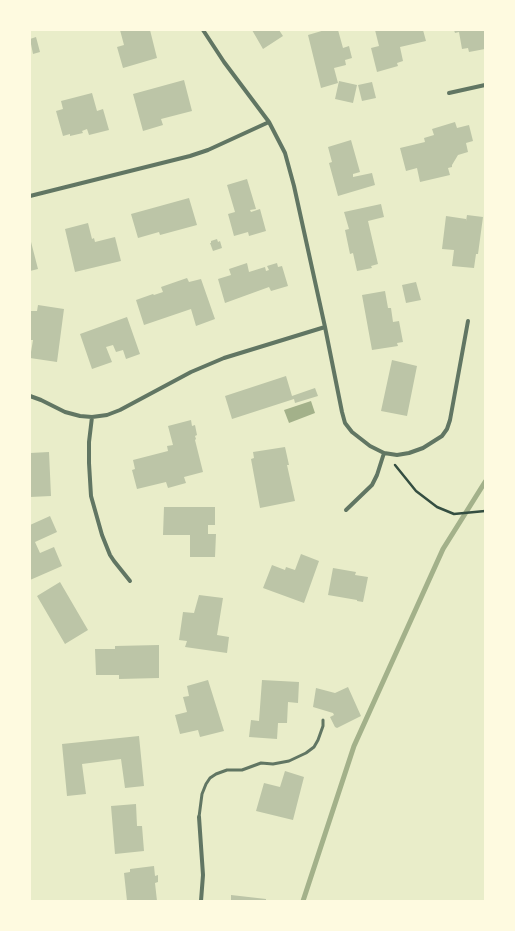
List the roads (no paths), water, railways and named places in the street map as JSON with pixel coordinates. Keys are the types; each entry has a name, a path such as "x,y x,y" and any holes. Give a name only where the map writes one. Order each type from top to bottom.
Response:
{"street":[{"path":"203,30 224,62 269,122 285,154 325,327 342,412 345,423 360,440 384,453 397,455 409,454 424,448 442,436 447,429 468,321"},
{"path":"449,93 485,84"},
{"path":"30,196 190,156 208,150 269,122"},
{"path":"30,396 66,412 80,416 92,417 120,410 192,372 224,358 325,327"},
{"path":"92,417 89,442 91,496 102,535 110,554 130,581"},
{"path":"346,510 372,485 384,453"},
{"path":"199,817 203,875 201,901"}],"lane":[{"path":"199,817 202,794 210,778 227,770 242,770 261,763 273,764 289,761 306,753 314,747 318,740 323,726 323,720"}],"waterway":[{"path":"303,901 354,746 443,549 485,482"}]}
